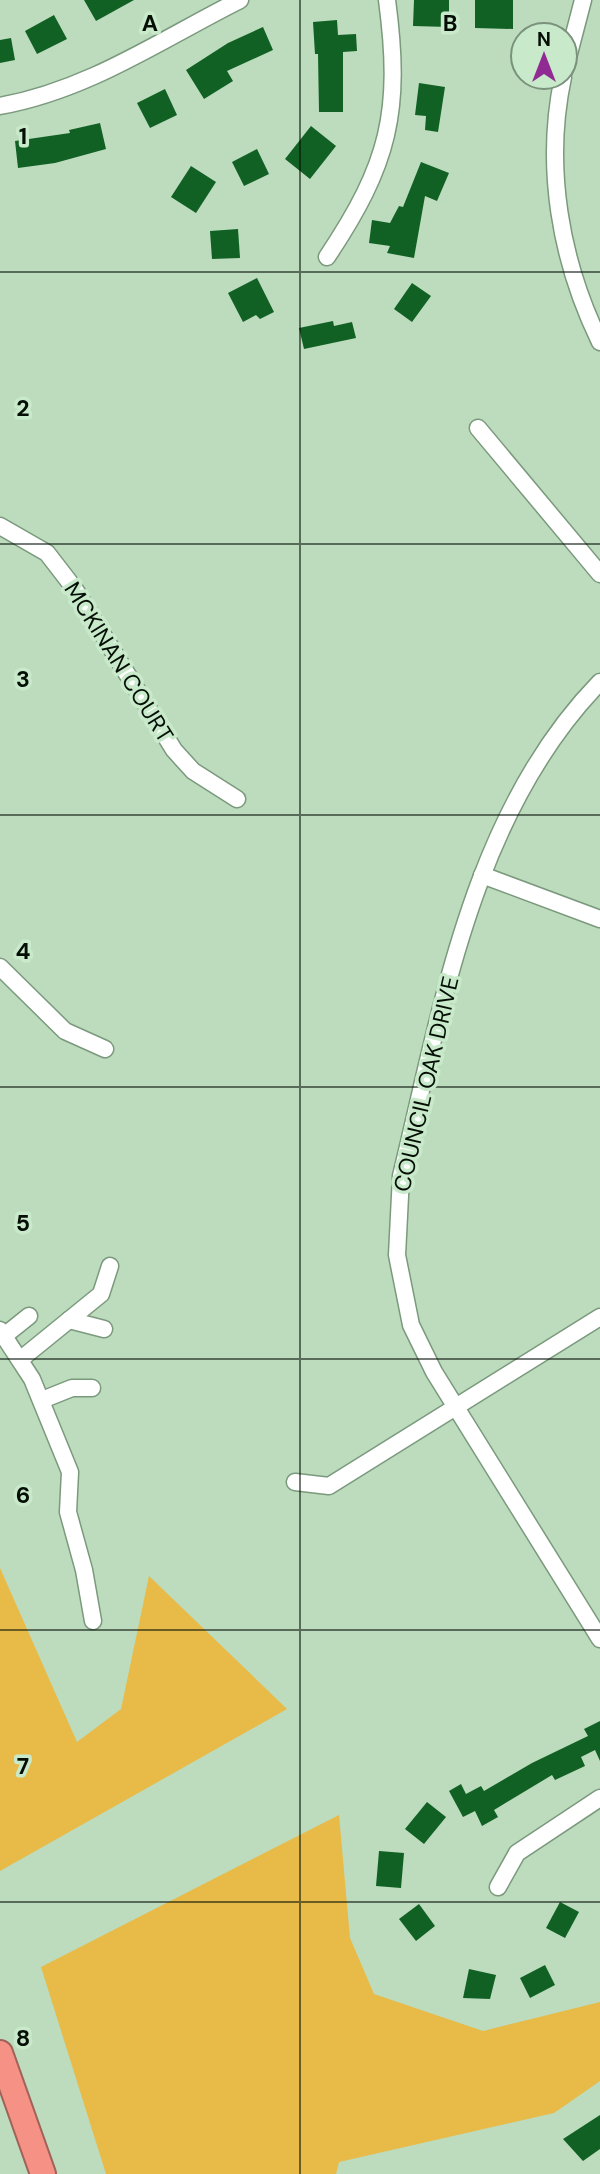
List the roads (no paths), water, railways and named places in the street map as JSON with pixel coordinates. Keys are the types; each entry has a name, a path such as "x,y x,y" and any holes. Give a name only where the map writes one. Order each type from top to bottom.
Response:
{"highway":[{"path":"0,2053 43,2174"}],"street":[{"path":"0,106 57,93 90,80 240,0"},
{"path":"327,257 363,202 383,149 394,77 387,0"},
{"path":"578,21 583,0"},
{"path":"561,91 554,147 560,218 580,297 600,342"},
{"path":"478,428 600,574"},
{"name":"MCKINAN COURT","path":"0,526 47,553 74,588 174,750 193,771 237,799"},
{"name":"COUNCIL OAK DRIVE","path":"600,682 555,737 520,793 469,908 401,1176 396,1217 397,1255 411,1325 456,1406 600,1639"},
{"path":"482,875 600,919"},
{"path":"0,967 65,1031 105,1049"},
{"path":"21,1359 101,1294 110,1266"},
{"path":"29,1316 2,1333 21,1359 42,1400 70,1472 68,1512 84,1570 93,1621"},
{"path":"295,1482 329,1486 600,1317"},
{"path":"69,1320 104,1329"},
{"path":"42,1400 72,1388 92,1388"},
{"path":"498,1887 517,1853 600,1798"}]}
